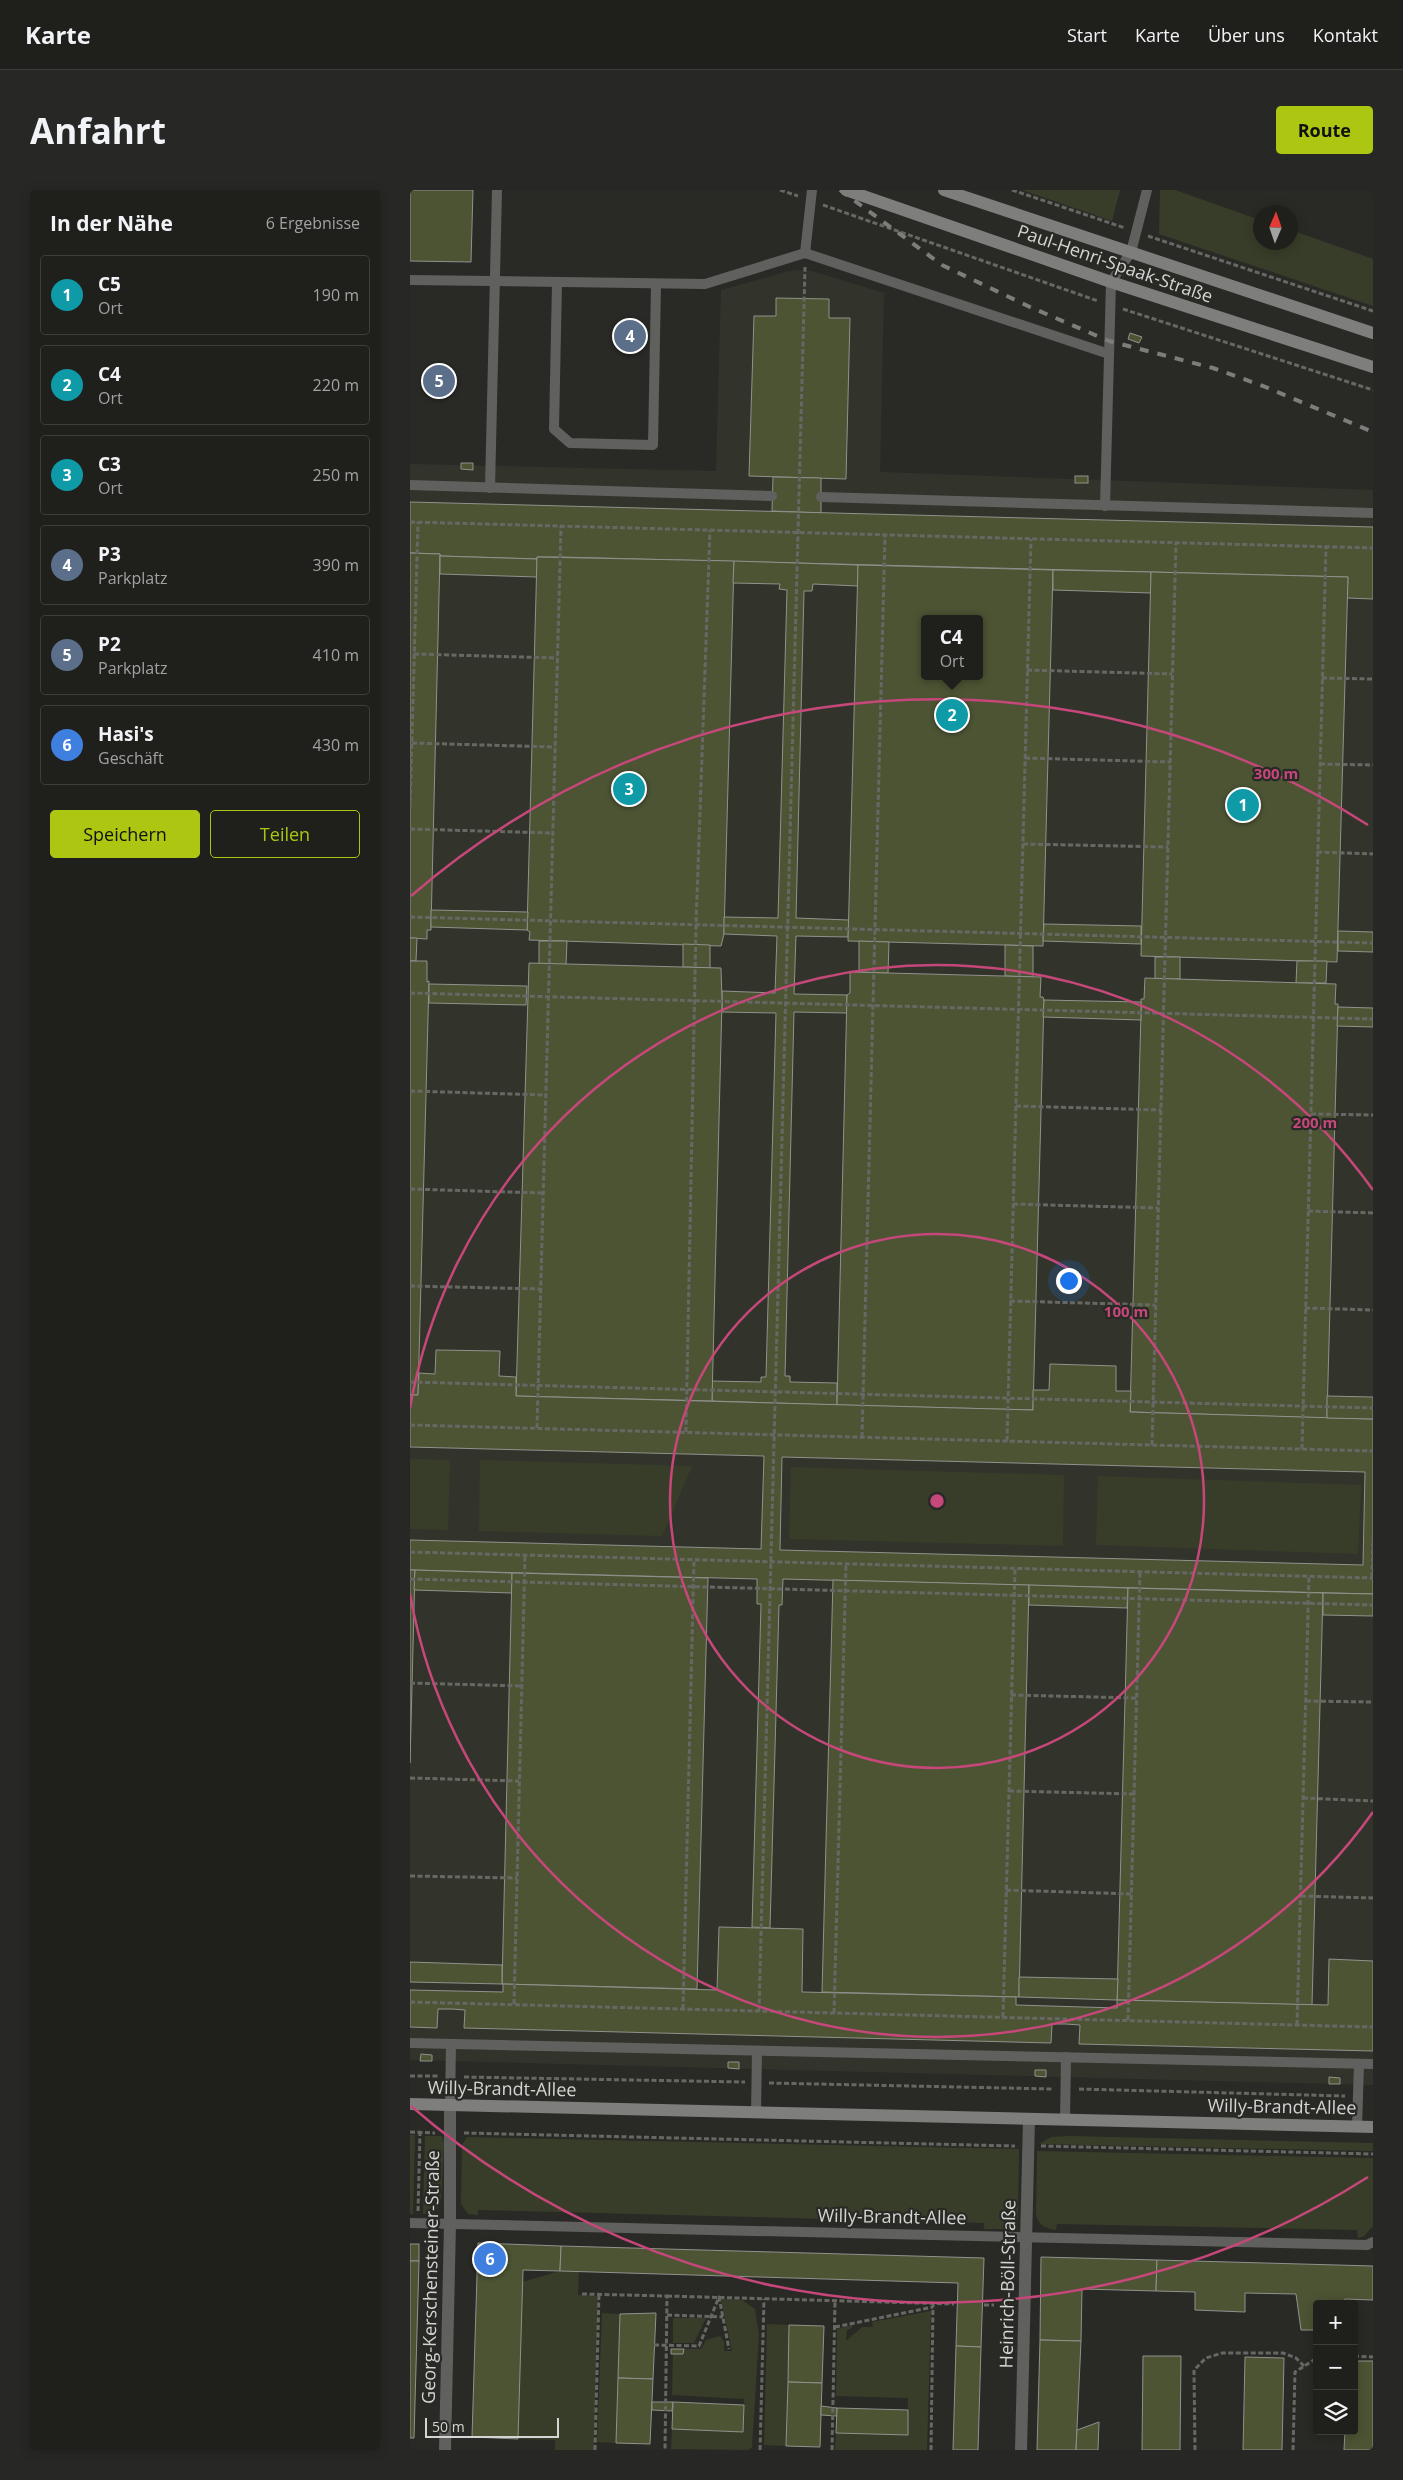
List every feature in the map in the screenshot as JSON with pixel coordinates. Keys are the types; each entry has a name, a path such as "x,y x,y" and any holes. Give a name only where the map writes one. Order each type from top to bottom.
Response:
{"main road":[{"name":"Paul-Henri-Spaak-Straße","path":"846,190 1111,282 1373,367"},
{"name":"Paul-Henri-Spaak-Straße","path":"944,190 1373,333"},
{"name":"Willy-Brandt-Allee","path":"410,2104 1373,2127"}],"street":[{"name":"Georg-Kerschensteiner-Straße","path":"445,2450 450,2224 450,2105"},
{"name":"Heinrich-Böll-Straße","path":"1021,2450 1029,2119"}],"lane":[{"path":"490,488 497,190"},
{"path":"1105,506 1111,282 1131,252 1147,190"},
{"path":"805,253 811,195"},
{"path":"410,280 656,285 706,284 805,253 1109,354"},
{"path":"557,283 554,429 570,443 653,444 656,285"},
{"path":"410,485 772,496"},
{"path":"821,497 1373,513"},
{"path":"410,2043 1373,2064"},
{"path":"450,2105 452,2044"},
{"path":"756,2112 757,2051"},
{"path":"1065,2120 1066,2057"},
{"path":"1357,2127 1359,2064"},
{"name":"Willy-Brandt-Allee","path":"414,2220 450,2224 1367,2246 1373,2242"}],"path":[{"path":"780,190 811,195 1110,305 1373,390"},
{"path":"1012,190 1373,311"},
{"path":"759,2011 805,253"},
{"path":"410,522 1373,548"},
{"path":"410,809 418,522"},
{"path":"537,1428 561,526"},
{"path":"686,1432 694,1000 710,530"},
{"path":"862,1437 885,535"},
{"path":"1007,1441 1031,539"},
{"path":"1152,1445 1176,542"},
{"path":"1302,1449 1326,546"},
{"path":"414,654 558,658"},
{"path":"1027,670 1172,674"},
{"path":"1322,678 1373,679"},
{"path":"412,743 555,747"},
{"path":"1025,758 1170,762"},
{"path":"1320,764 1373,765"},
{"path":"410,829 553,832"},
{"path":"1023,844 1168,848"},
{"path":"1318,852 1373,854"},
{"path":"410,917 1373,943"},
{"path":"410,993 1373,1019"},
{"path":"410,1091 546,1095"},
{"path":"1016,1106 1160,1110"},
{"path":"1310,1114 1373,1115"},
{"path":"410,1189 543,1193"},
{"path":"1013,1204 1158,1208"},
{"path":"1308,1211 1373,1213"},
{"path":"410,1286 541,1289"},
{"path":"1010,1301 1155,1305"},
{"path":"1305,1308 1373,1310"},
{"path":"410,1382 1373,1408"},
{"path":"410,1425 1373,1451"},
{"path":"410,1552 1372,1578 1373,1538"},
{"path":"514,2004 525,1555"},
{"path":"683,2009 694,1559"},
{"path":"834,2013 846,1563"},
{"path":"1003,2017 1015,1568"},
{"path":"1128,2020 1140,1571"},
{"path":"1298,2025 1309,1576"},
{"path":"410,1579 1373,1605"},
{"path":"410,1683 522,1686"},
{"path":"1011,1695 1136,1698"},
{"path":"1306,1701 1373,1702"},
{"path":"410,1778 519,1781"},
{"path":"1009,1791 1134,1794"},
{"path":"1303,1798 1373,1800"},
{"path":"410,1876 517,1878"},
{"path":"1006,1890 1131,1894"},
{"path":"1301,1896 1373,1898"},
{"path":"410,2002 1373,2027"},
{"path":"410,2076 1358,2096"},
{"path":"410,2132 1373,2154"},
{"path":"414,2220 420,2132"},
{"path":"582,2294 933,2305 954,2304"},
{"path":"595,2450 599,2294"},
{"path":"665,2450 667,2296"},
{"path":"654,2345 699,2346 719,2297"},
{"path":"719,2297 729,2349"},
{"path":"760,2450 764,2299"},
{"path":"832,2450 835,2301"},
{"path":"835,2327 933,2305"},
{"path":"931,2450 933,2305"},
{"path":"984,2305 994,2305"},
{"path":"667,2315 723,2317"},
{"path":"1195,2450 1194,2370 1206,2358 1222,2353 1283,2353 1296,2358 1304,2366"},
{"path":"1358,2356 1373,2357"},
{"path":"1293,2450 1295,2372 1313,2360"}],"shaded area":[{"path":"794,270 812,271 884,293 880,472 1373,490 1373,2085 410,2060 410,464 716,471 721,290"}],"green space":[{"path":"1022,190 1120,190 1112,221"},
{"path":"1160,190 1175,190 1253,218 1253,250 1298,250 1298,232 1373,259 1373,306 1159,234"},
{"path":"410,1459 450,1460 448,1530 410,1529"},
{"path":"480,1460 692,1466 662,1536 479,1531"},
{"path":"791,1467 1064,1475 1063,1546 789,1539"},
{"path":"1098,1476 1361,1485 1358,1554 1096,1545"},
{"path":"410,2135 415,2135 413,2214 410,2214"},
{"path":"425,2136 442,2136 444,2143 441,2202 434,2212 423,2214"},
{"path":"467,2137 1019,2149 1018,2218 1007,2229 984,2229 984,2223 478,2210 478,2215 468,2214 461,2204 462,2145"},
{"path":"1051,2137 1373,2143 1373,2151 1039,2144"},
{"path":"1037,2151 1373,2158 1373,2226 1364,2236 1358,2238 1357,2230 1057,2224 1056,2230 1041,2224 1036,2215"},
{"path":"560,2271 579,2271 578,2295 598,2296 594,2450 555,2450 555,2440 518,2439 522,2282"},
{"path":"721,2299 742,2300 755,2309 759,2335 752,2447 748,2450 671,2449 672,2429 743,2431 744,2399 672,2395 673,2354 683,2354 684,2349 701,2349 706,2340 720,2336 724,2342 724,2351 732,2351"},
{"path":"931,2311 927,2450 835,2450 836,2433 907,2435 908,2398 836,2396 837,2329 852,2325 852,2328 847,2330 846,2341 862,2327 873,2327 872,2322"},
{"path":"602,2313 620,2314 616,2443 597,2442"},
{"path":"673,2318 706,2318 694,2343 673,2343"},
{"path":"767,2324 789,2325 786,2446 764,2445"}],"building":[{"path":"410,190 473,190 471,262 410,261"},
{"path":"776,298 829,299 829,318 850,318 846,479 749,476 754,316 776,316"},
{"path":"1130,333 1142,337 1139,343 1128,339"},
{"path":"461,463 473,463 473,470 461,469"},
{"path":"1075,476 1088,476 1088,483 1075,483"},
{"path":"773,477 821,478 821,513 772,511"},
{"path":"410,502 1373,527 1373,599 1347,598 1348,577 560,557 537,557 537,559 440,556 440,554 410,553"},
{"path":"410,553 440,554 431,930 427,930 427,939 410,938"},
{"path":"440,556 537,559 537,577 440,574"},
{"path":"537,557 734,561 724,934 721,946 529,940 530,932 527,930"},
{"path":"734,561 858,565 858,586 813,584 812,591 804,591 796,918 849,920 848,937 796,936 794,994 847,995 847,1013 794,1012 785,1376 790,1376 790,1382 837,1383 837,1405 712,1401 712,1381 761,1382 761,1377 766,1377 776,1013 722,1012 722,991 775,993 777,936 724,934 724,917 778,918 787,590 779,589 780,584 733,583"},
{"path":"858,565 1053,570 1043,946 848,941"},
{"path":"1053,570 1151,572 1151,593 1053,590"},
{"path":"1151,572 1348,577 1337,962 1141,956"},
{"path":"431,910 528,912 527,930 431,927"},
{"path":"1044,924 1141,926 1141,944 1043,941"},
{"path":"1338,931 1373,932 1373,952 1338,951"},
{"path":"410,938 417,938 416,961 410,961"},
{"path":"539,941 567,941 566,965 539,964"},
{"path":"859,941 889,942 888,973 859,972"},
{"path":"683,944 710,945 710,968 683,967"},
{"path":"1005,945 1033,946 1033,977 1005,976"},
{"path":"1155,957 1180,957 1180,979 1155,979"},
{"path":"410,961 427,961 427,982 429,981 418,1395 410,1395"},
{"path":"1297,961 1327,961 1326,983 1296,983"},
{"path":"529,963 721,968 722,1001 712,1401 516,1396"},
{"path":"850,972 1041,977 1040,997 1043,997 1044,1000 1033,1410 837,1405 847,995 850,993"},
{"path":"1145,978 1336,984 1335,1004 1338,1004 1327,1418 1130,1412 1141,999 1144,999"},
{"path":"429,984 527,986 526,1005 429,1003"},
{"path":"1044,1000 1141,1002 1141,1020 1043,1017"},
{"path":"1338,1007 1373,1008 1373,1027 1337,1026"},
{"path":"436,1350 500,1351 499,1376 516,1377 516,1396 1033,1410 1033,1390 1049,1390 1050,1364 1116,1366 1116,1391 1131,1391 1130,1412 1373,1419 1373,1594 783,1579 782,1605 779,1605 770,1928 752,1927 761,1604 757,1604 757,1579 410,1570 410,1540 761,1549 764,1456 410,1447 410,1395 418,1395 419,1373 435,1374","holes":["782,1457 1365,1472 1363,1565 780,1550"]},
{"path":"1327,1396 1373,1397 1373,1419 1327,1418"},
{"path":"410,1570 415,1570 410,1763"},
{"path":"415,1570 512,1573 512,1593 414,1590"},
{"path":"512,1573 708,1578 697,1989 502,1984"},
{"path":"833,1580 1029,1585 1019,1997 822,1992"},
{"path":"1029,1585 1128,1588 1127,1608 1029,1605"},
{"path":"1128,1588 1323,1593 1312,2005 1117,2000"},
{"path":"1323,1593 1373,1594 1373,1616 1323,1615"},
{"path":"719,1927 803,1929 802,1992 1016,1997 1016,2005 1117,2008 1117,2000 1328,2005 1329,1959 1373,1961 1373,2051 1079,2044 1080,2025 1066,2024 1052,2024 1051,2043 464,2028 465,2010 452,2009 438,2009 437,2028 410,2027 410,1990 503,1992 503,1984 717,1990"},
{"path":"410,1962 502,1965 502,1984 410,1982"},
{"path":"1019,1977 1118,1979 1117,2000 1019,1997"},
{"path":"421,2054 432,2055 432,2061 420,2061"},
{"path":"728,2062 739,2062 739,2069 728,2068"},
{"path":"1035,2070 1046,2070 1046,2077 1035,2076"},
{"path":"1329,2077 1340,2078 1340,2084 1329,2084"},
{"path":"478,2243 561,2246 560,2271 523,2270 518,2439 472,2437"},
{"path":"410,2244 419,2244 419,2261 410,2261"},
{"path":"561,2246 984,2258 981,2347 956,2346 958,2283 560,2271"},
{"path":"1041,2257 1157,2260 1156,2291 1082,2289 1081,2341 1040,2340"},
{"path":"1157,2260 1373,2266 1373,2300 1313,2300 1313,2330 1301,2330 1296,2294 1245,2293 1245,2312 1195,2310 1195,2292 1156,2291"},
{"path":"410,2261 419,2261 414,2438 410,2438"},
{"path":"656,2313 653,2379 618,2378 620,2314"},
{"path":"789,2325 824,2326 822,2383 788,2382"},
{"path":"1040,2340 1081,2341 1076,2450 1037,2450"},
{"path":"956,2346 981,2347 978,2450 953,2450"},
{"path":"671,2349 684,2349 683,2354 671,2354"},
{"path":"1143,2356 1181,2356 1180,2450 1142,2450"},
{"path":"1245,2357 1284,2358 1282,2450 1243,2450"},
{"path":"1358,2361 1373,2361 1373,2450 1344,2450 1345,2435 1358,2435"},
{"path":"618,2378 653,2379 650,2444 616,2443"},
{"path":"788,2382 822,2383 820,2447 786,2446"},
{"path":"652,2402 673,2402 672,2411 652,2410"},
{"path":"673,2402 744,2405 743,2432 672,2429"},
{"path":"821,2406 837,2408 837,2416 821,2415"},
{"path":"837,2408 908,2410 908,2435 836,2433"},
{"path":"1099,2422 1098,2450 1076,2450 1077,2430"}],"railway":[{"path":"840,190 942,265 1030,307 1109,341 1213,368 1263,386 1373,432"}],"place":[{"name":"P3","path":"630,336"},
{"name":"P2","path":"439,381"},
{"name":"C4","path":"952,715"},
{"name":"C3","path":"629,789"},
{"name":"C5","path":"1243,805"},
{"name":"Hasi's","path":"490,2259"}]}
